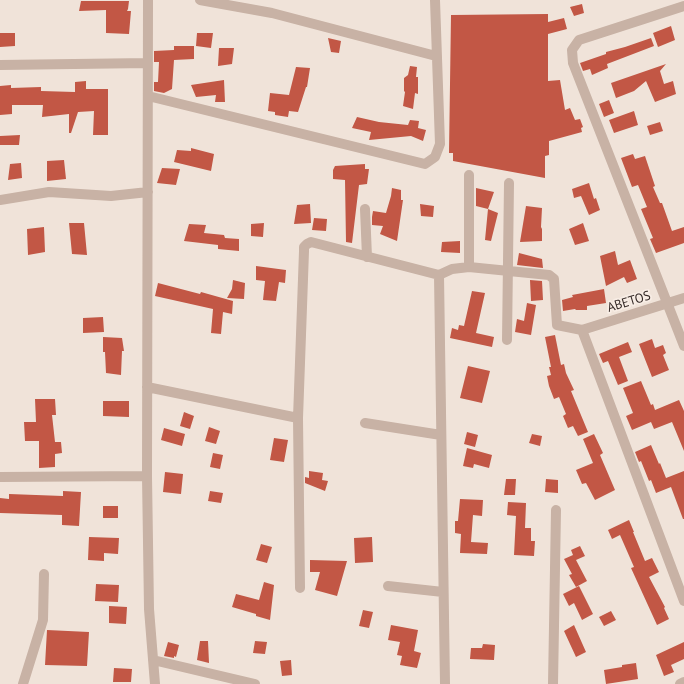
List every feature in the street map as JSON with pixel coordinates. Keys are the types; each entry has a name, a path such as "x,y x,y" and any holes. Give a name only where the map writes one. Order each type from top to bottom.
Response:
{"street":[{"path":"148,0 147,476 149,608 155,684"},
{"path":"200,0 272,13 436,56"},
{"path":"148,96 425,164 435,157 440,144 436,56 436,0"},
{"path":"684,6 579,40 572,50 573,63 684,346"},
{"path":"0,65 148,63"},
{"path":"469,175 469,267"},
{"path":"507,340 509,183"},
{"path":"0,200 49,192 111,196 148,192"},
{"path":"365,209 367,257"},
{"path":"300,588 298,418 304,247 311,242 439,275 452,269 469,267 552,276 554,279 557,325 582,330 684,601"},
{"path":"439,275 444,684"},
{"name":"ABETOS","path":"582,330 684,298"},
{"path":"147,387 298,418"},
{"path":"365,423 441,435"},
{"path":"0,476 147,476"},
{"path":"553,684 556,510"},
{"path":"23,684 43,620 44,574"},
{"path":"388,586 443,592"},
{"path":"153,660 255,684"},
{"path":"680,684 684,682"}],"building":[{"path":"81,1 129,1 127,11 131,11 129,34 106,33 106,10 79,11"},
{"path":"582,4 584,13 574,16 570,7"},
{"path":"548,14 548,22 564,18 567,29 548,34 548,81 560,80 565,110 570,108 575,120 580,119 583,127 581,128 582,132 549,141 549,155 545,156 545,178 453,161 453,153 449,153 451,15"},
{"path":"671,26 675,40 658,47 653,33"},
{"path":"0,33 15,33 15,46 0,47"},
{"path":"197,33 213,33 211,48 196,46"},
{"path":"328,38 341,41 339,53 331,52"},
{"path":"651,38 654,46 607,64 608,68 592,75 590,69 583,71 580,63 606,54 606,52"},
{"path":"174,46 194,46 194,59 174,60 172,89 164,93 154,91 154,82 158,82 159,62 154,62 154,51 174,50"},
{"path":"219,48 234,48 232,64 218,66"},
{"path":"666,64 660,71 664,84 673,81 676,94 655,102 646,81 634,91 616,98 611,83"},
{"path":"410,66 417,67 416,77 418,77 418,94 415,93 413,109 403,106 405,92 404,78 408,75"},
{"path":"296,67 310,68 307,87 298,112 289,111 288,117 275,115 275,112 268,111 270,93 289,95"},
{"path":"224,80 225,102 215,102 216,95 196,97 191,85"},
{"path":"86,81 86,89 108,89 108,135 93,135 94,111 78,112 71,133 69,133 69,114 42,117 43,105 12,105 12,114 0,115 0,86 11,85 11,88 41,87 41,91 75,92 75,82"},
{"path":"609,100 614,113 604,117 599,104"},
{"path":"634,111 638,125 614,133 609,120"},
{"path":"357,117 379,122 408,125 410,120 419,121 418,128 426,130 423,141 411,136 369,140 371,132 352,128"},
{"path":"660,122 663,131 650,135 647,126"},
{"path":"20,135 19,145 0,145 0,136"},
{"path":"191,148 214,154 211,171 174,162 177,150 191,151"},
{"path":"633,154 635,159 645,156 655,186 653,187 660,203 662,203 672,231 684,227 684,243 656,253 650,239 653,238 641,209 647,207 638,185 632,187 621,158"},
{"path":"64,160 66,179 47,181 47,161"},
{"path":"21,163 22,178 8,180 10,164"},
{"path":"365,164 365,169 369,169 367,184 359,185 352,243 346,242 345,180 333,179 333,170 335,166"},
{"path":"162,168 180,169 176,185 157,183"},
{"path":"589,183 594,199 596,198 600,210 589,215 581,196 574,198 572,189"},
{"path":"392,188 401,190 401,200 403,200 397,241 380,234 383,226 372,225 373,211 386,213"},
{"path":"476,188 494,192 488,209 476,206"},
{"path":"310,204 311,223 294,224 297,205"},
{"path":"420,204 434,206 433,217 421,216"},
{"path":"526,206 542,208 542,241 520,242"},
{"path":"488,209 498,213 491,241 485,240"},
{"path":"314,218 327,219 326,231 312,230"},
{"path":"69,223 84,223 87,255 72,254"},
{"path":"264,223 263,237 251,236 251,224"},
{"path":"583,223 589,241 575,245 569,229"},
{"path":"189,224 206,225 204,233 224,235 225,238 239,239 239,251 218,249 218,245 184,241"},
{"path":"44,227 45,252 28,255 27,229"},
{"path":"460,241 460,253 441,252 442,242"},
{"path":"615,251 618,265 630,260 637,279 627,283 624,277 606,286 600,256"},
{"path":"519,253 542,259 543,268 517,265"},
{"path":"256,266 286,270 285,283 279,282 276,301 263,300 265,281 256,280"},
{"path":"233,280 245,283 244,299 227,298 232,289"},
{"path":"530,280 542,281 543,300 531,301"},
{"path":"158,283 200,294 201,292 233,301 232,314 223,312 221,334 211,333 213,309 155,296"},
{"path":"604,289 606,303 587,306 587,310 575,309 563,311 562,300 573,297 572,295"},
{"path":"472,291 485,293 476,333 494,337 492,347 450,338 452,328 458,330 459,325 464,326"},
{"path":"527,303 536,305 531,335 515,332 517,319 524,321"},
{"path":"103,317 104,332 83,333 83,318"},
{"path":"555,335 561,365 564,364 566,373 574,390 571,391 588,432 578,436 573,426 568,428 563,416 566,414 559,397 554,399 549,386 547,376 551,375 549,367 551,367 545,337"},
{"path":"103,337 122,338 124,351 122,351 121,375 106,373 105,352 103,352"},
{"path":"652,339 655,348 663,345 666,353 663,355 669,370 652,377 639,344"},
{"path":"628,342 632,352 619,357 628,381 618,385 608,361 603,363 599,354"},
{"path":"468,366 490,371 482,403 460,398"},
{"path":"641,381 651,405 653,404 655,410 679,400 684,411 684,451 672,422 654,429 651,422 632,430 626,416 633,413 623,388"},
{"path":"35,399 55,399 56,415 52,415 55,442 61,442 62,453 55,454 55,467 39,468 39,441 25,441 24,422 36,422"},
{"path":"103,401 129,401 129,417 103,416"},
{"path":"184,412 194,416 190,429 180,426"},
{"path":"209,427 220,431 216,444 205,441"},
{"path":"164,428 185,434 182,446 161,440"},
{"path":"467,432 478,435 475,447 464,444"},
{"path":"532,434 542,436 540,446 529,443"},
{"path":"594,434 603,453 600,455 615,490 595,500 586,483 582,484 576,470 593,463 583,439"},
{"path":"274,438 288,440 284,462 270,460"},
{"path":"651,445 666,478 684,471 684,519 671,487 656,493 651,480 649,481 641,461 639,462 635,452"},
{"path":"467,448 492,455 489,468 474,464 473,468 463,466"},
{"path":"213,453 223,455 220,469 210,467"},
{"path":"309,471 323,473 322,480 328,481 325,491 305,483 305,477 309,478"},
{"path":"165,472 183,474 181,494 163,492"},
{"path":"506,479 516,479 515,495 504,495"},
{"path":"546,479 558,480 558,493 545,492"},
{"path":"63,491 81,492 79,526 62,525 62,515 0,513 0,498 9,499 9,494 63,496"},
{"path":"210,491 223,493 221,503 208,501"},
{"path":"460,499 483,500 482,516 473,515 471,542 488,543 487,554 460,553 461,534 455,533 455,521 458,521"},
{"path":"508,502 526,503 525,528 531,528 531,541 535,541 534,556 514,555 516,516 507,515"},
{"path":"103,506 118,506 118,518 103,518"},
{"path":"629,520 645,561 652,558 659,572 649,577 665,607 664,608 669,619 657,625 631,568 634,567 620,535 612,539 608,530"},
{"path":"89,537 119,538 118,554 104,553 104,561 88,560"},
{"path":"372,537 373,562 355,563 354,538"},
{"path":"261,544 272,547 267,563 256,560"},
{"path":"580,546 585,556 576,560 587,581 576,587 569,575 572,574 564,559 573,555 571,550"},
{"path":"310,560 347,561 337,596 315,590 320,572 310,572"},
{"path":"264,582 274,585 270,620 232,607 236,594 259,600"},
{"path":"96,584 119,585 118,602 95,601"},
{"path":"579,586 593,614 582,620 574,603 569,606 563,594"},
{"path":"109,606 127,607 126,624 109,623"},
{"path":"363,610 373,612 369,628 359,626"},
{"path":"611,611 616,620 604,626 599,617"},
{"path":"391,625 418,630 414,651 421,653 417,668 400,665 402,656 397,655 400,642 388,640"},
{"path":"574,625 586,652 576,657 564,631"},
{"path":"47,630 89,632 87,666 45,665"},
{"path":"200,641 208,641 209,663 197,660"},
{"path":"255,641 267,642 265,654 253,653"},
{"path":"168,642 179,645 176,657 174,656 174,658 164,656"},
{"path":"684,642 684,659 671,665 674,672 664,676 656,655"},
{"path":"483,644 495,645 494,660 470,659 471,648 482,648"},
{"path":"291,660 292,675 282,676 280,661"},
{"path":"636,663 638,679 606,684 604,670"},
{"path":"114,668 132,669 131,682 113,682"}]}
